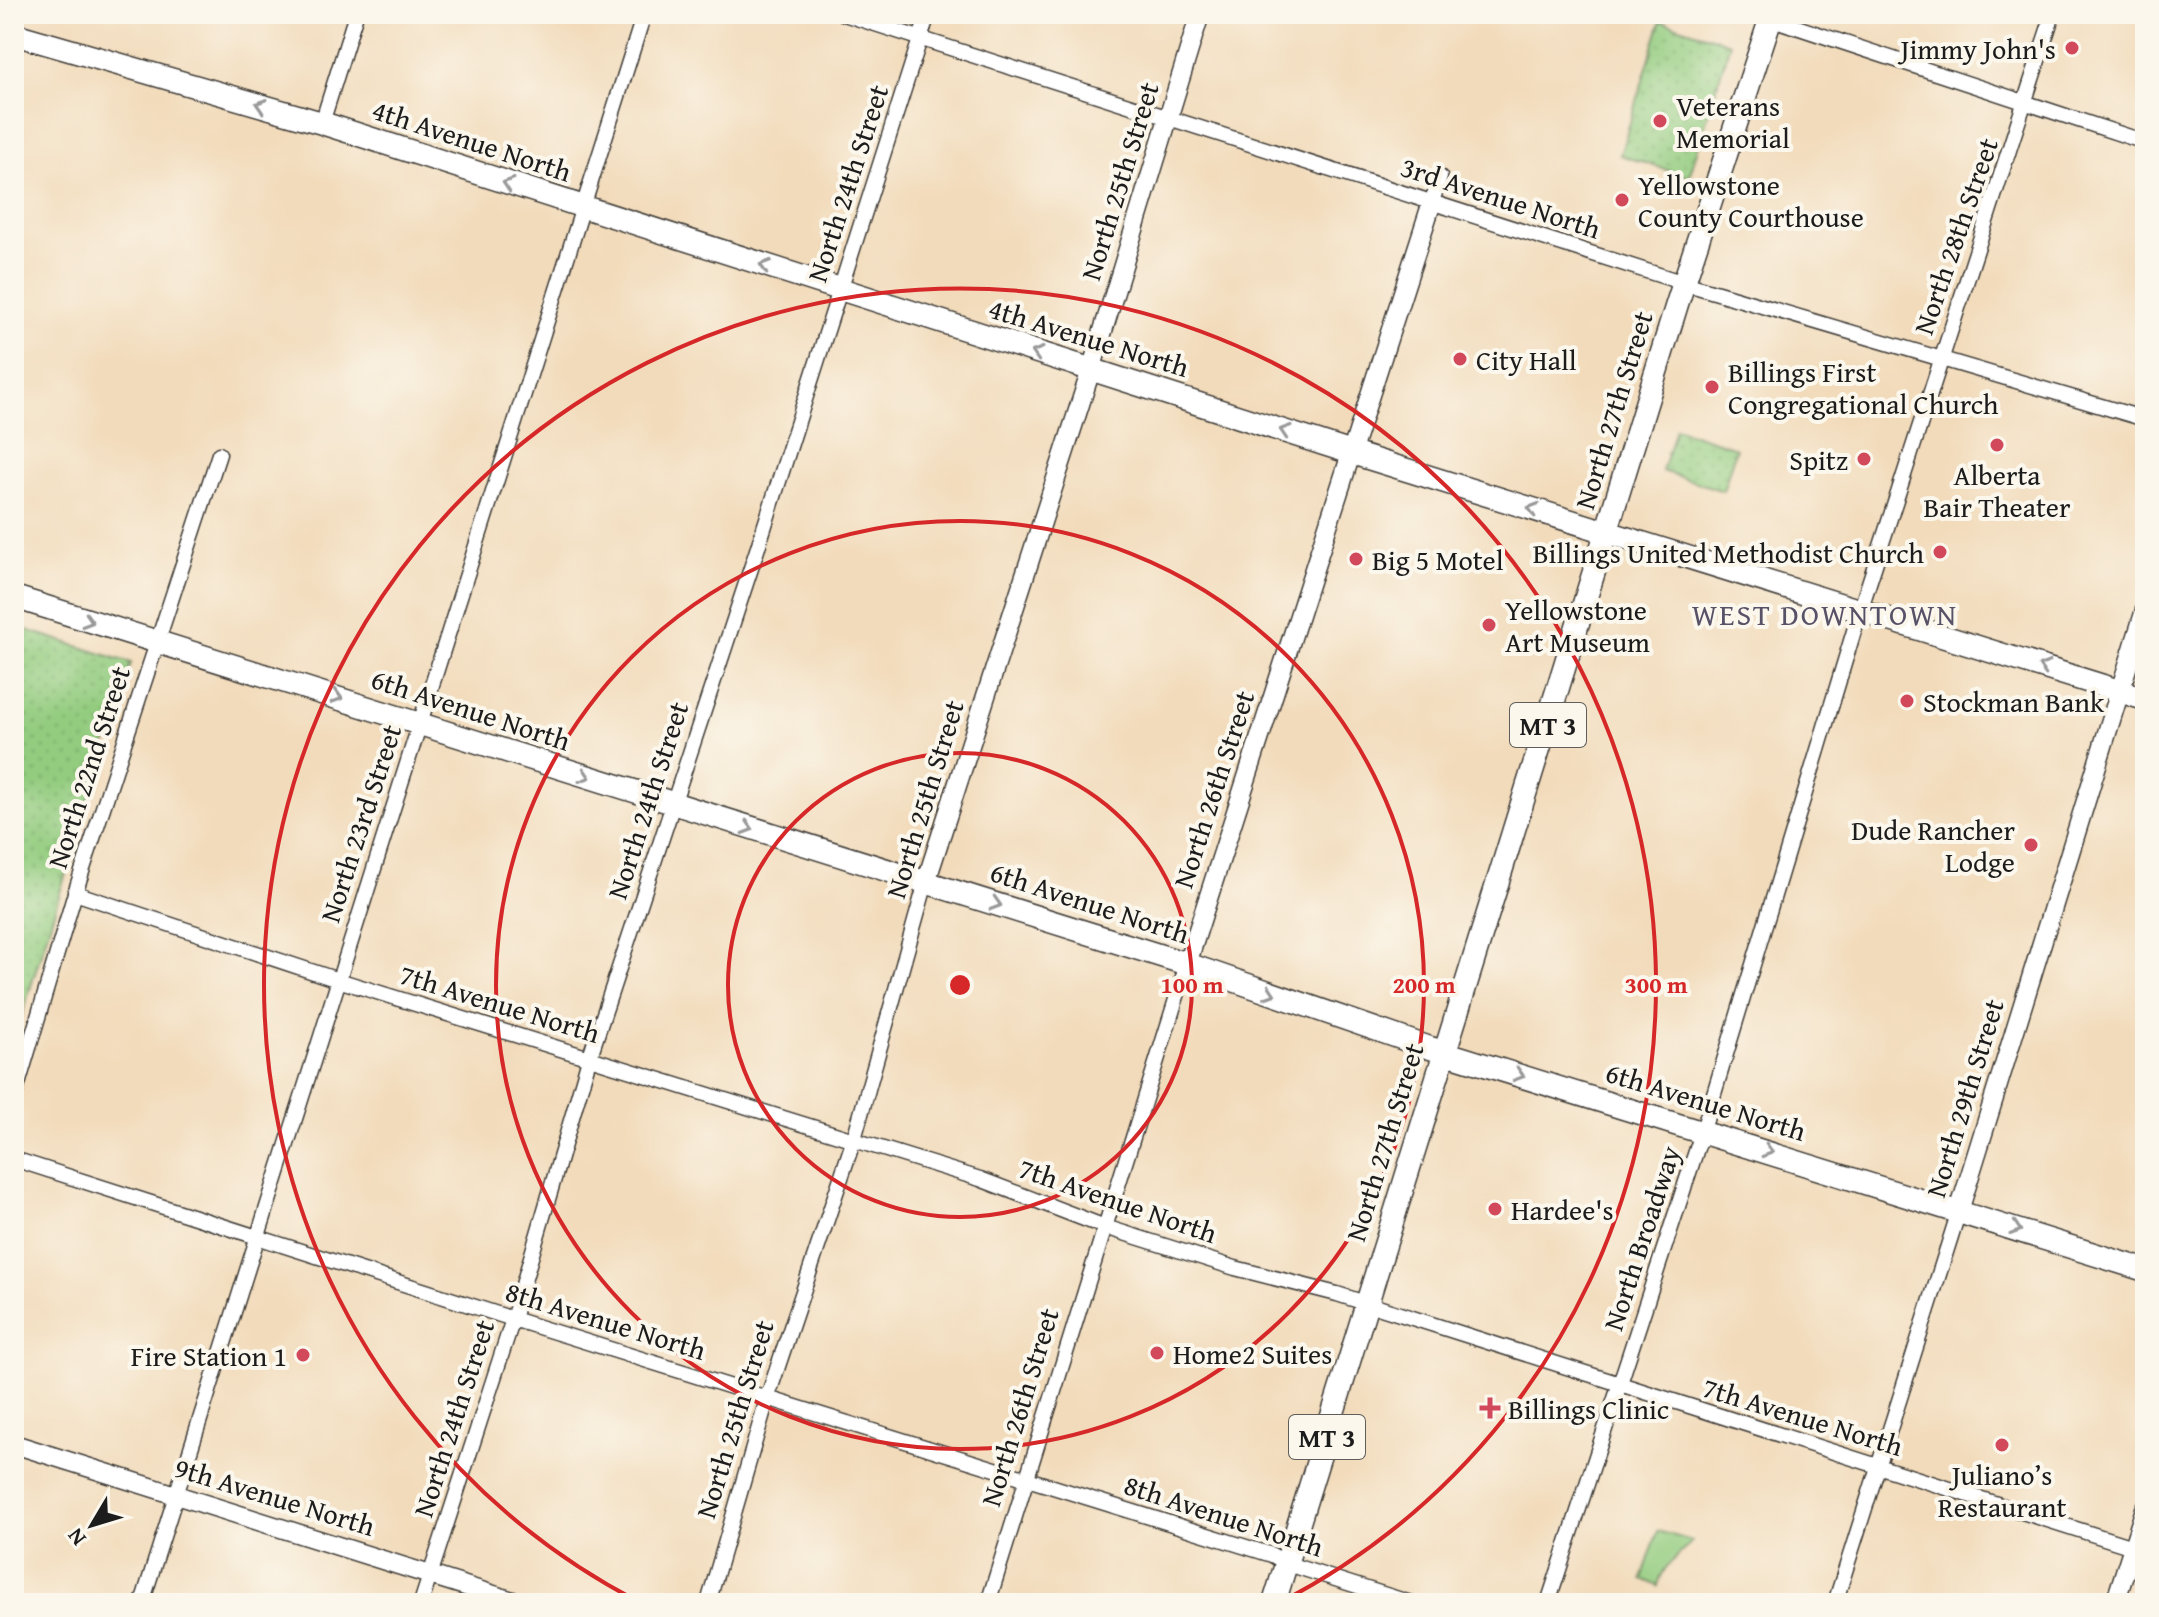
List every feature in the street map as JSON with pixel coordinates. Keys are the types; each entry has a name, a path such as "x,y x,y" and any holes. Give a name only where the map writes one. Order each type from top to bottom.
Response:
{"main road":[{"name":"North 27th Street","path":"1274,1603 1347,1376 1365,1304 1420,1141 1444,1053 1766,16"},
{"name":"4th Avenue North","path":"14,34 322,123 1352,453 2145,699"},
{"name":"6th Avenue North","path":"14,597 1187,964 1444,1053 1703,1130 2145,1270"}],"street":[{"path":"322,123 356,14"},
{"name":"North 23rd Street","path":"142,1603 644,14"},
{"name":"3rd Avenue North","path":"844,14 1684,283 2145,419"},
{"name":"North 24th Street","path":"421,1603 513,1319 589,1059 928,14"},
{"name":"North 25th Street","path":"708,1603 768,1396 854,1139 926,882 1091,370 1200,14"},
{"name":"North 28th Street","path":"1860,611 2053,14"},
{"path":"1766,16 2026,105 2145,142"},
{"name":"North 26th Street","path":"988,1603 1187,964 1440,177"},
{"name":"North 22nd Street","path":"14,1098 155,641 219,454"},
{"name":"North 29th Street","path":"1835,1603 2145,610"},
{"name":"North Broadway","path":"1548,1603 1703,1130 1860,611"},
{"name":"7th Avenue North","path":"75,893 338,980 980,1179 1105,1227 1365,1304 2139,1549"},
{"name":"8th Avenue North","path":"14,1159 513,1319 1272,1555 1288,1564 1411,1603"},
{"name":"9th Avenue North","path":"14,1444 519,1603"},
{"path":"2115,1603 2139,1549 2145,1509"}],"green space":[{"path":"1661,21 1730,43 1689,177 1620,155"},
{"path":"1675,428 1736,448 1723,491 1662,471"},
{"path":"14,626 131,663 14,1041"},
{"path":"1658,1531 1692,1541 1667,1566 1658,1586 1642,1579"}],"place":[{"name":"Jimmy John's","path":"2072,48"},
{"name":"Veterans Memorial","path":"1660,121"},
{"name":"Yellowstone County Courthouse","path":"1622,200"},
{"name":"City Hall","path":"1460,359"},
{"name":"Billings First Congregational Church","path":"1712,387"},
{"name":"Alberta Bair Theater","path":"1997,445"},
{"name":"Spitz","path":"1864,459"},
{"name":"Billings United Methodist Church","path":"1940,552"},
{"name":"Big 5 Motel","path":"1356,559"},
{"name":"Yellowstone Art Museum","path":"1489,625"},
{"name":"Stockman Bank","path":"1907,701"},
{"name":"Dude Rancher Lodge","path":"2031,845"},
{"name":"Hardee's","path":"1495,1209"},
{"name":"Home2 Suites","path":"1157,1353"},
{"name":"Fire Station 1","path":"303,1355"},
{"name":"Billings Clinic","path":"1490,1408"},
{"name":"Juliano’s Restaurant","path":"2002,1445"}],"district":[{"name":"WEST DOWNTOWN","path":"1825,614"}]}
